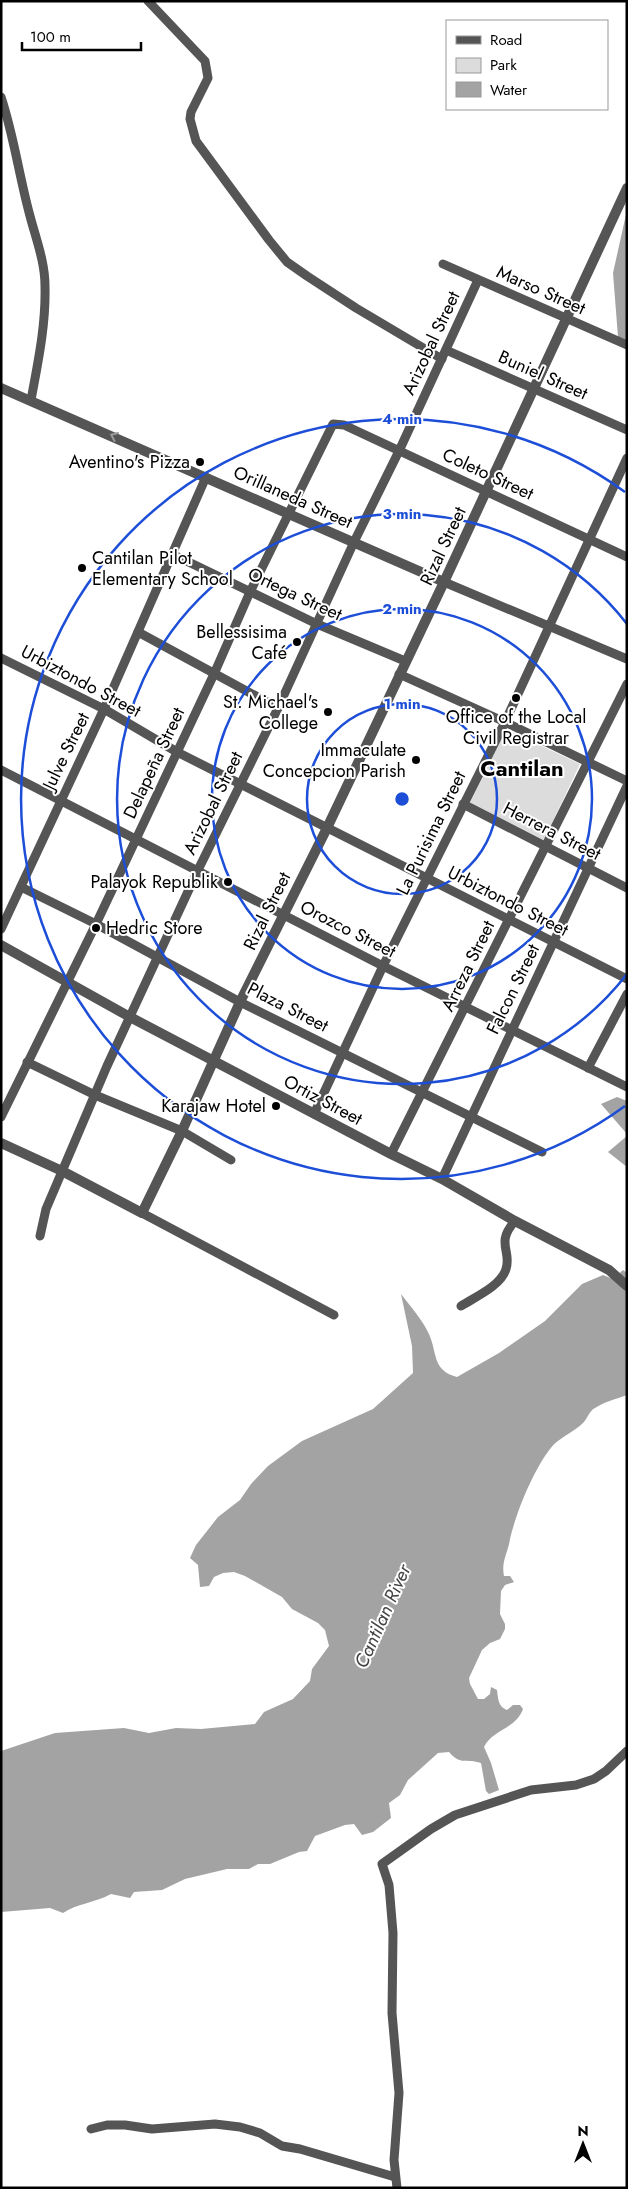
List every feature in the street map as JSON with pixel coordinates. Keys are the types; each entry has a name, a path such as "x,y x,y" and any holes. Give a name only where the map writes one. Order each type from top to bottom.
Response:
{"street":[{"path":"148,1 204,61 208,78 194,102 190,119 196,141 269,240 288,262 307,276 356,308 442,359"},
{"path":"1,97 12,131 29,211 44,268 44,319 30,400"},
{"name":"Rizal Street","path":"142,1214 240,1002 327,828 444,582 627,188"},
{"name":"Marso Street","path":"443,264 627,345"},
{"name":"Arizobal Street","path":"40,1236 46,1209 130,1017 198,870 278,708 354,542 400,451 478,280"},
{"name":"Buniel Street","path":"446,350 627,430"},
{"name":"Orillaneda Street","path":"1,388 627,660"},
{"name":"Coleto Street","path":"335,424 344,424 487,490 627,558"},
{"name":"Delapeña Street","path":"1,1117 66,981 96,924 288,513 331,426 335,424"},
{"name":"La Purisima Street","path":"314,1114 383,966 505,722 627,458"},
{"name":"Julve Street","path":"1,929 104,709 206,477"},
{"name":"Ortega Street","path":"172,554 317,624 406,661"},
{"path":"138,632 278,708"},
{"name":"Urbiztondo Street","path":"1,658 104,709 177,752 627,979"},
{"path":"399,674 505,722 627,781"},
{"name":"Arreza Street","path":"391,1154 423,1094 627,684"},
{"name":"Orozco Street","path":"1,770 383,966 627,1087"},
{"name":"Falcon Street","path":"442,1179 627,786"},
{"name":"Herrera Street","path":"463,804 627,888"},
{"name":"Plaza Street","path":"21,888 96,924 240,1002 470,1118 542,1152"},
{"name":"Ortiz Street","path":"1,945 130,1017 442,1179 515,1221 616,1275 627,1286"},
{"path":"588,1068 627,994"},
{"path":"27,1062 95,1095 182,1131 231,1160"},
{"path":"1,1143 62,1171 334,1315"},
{"path":"461,1306 498,1281 503,1275 507,1267 504,1249 506,1234 515,1221"},
{"path":"397,2188 394,2147 399,2093 392,2013 394,1933 389,1885 382,1864 431,1829 455,1815 530,1790 576,1784 594,1779 606,1771 627,1751"},
{"path":"91,2128 124,2125 152,2129 215,2124 240,2127 260,2134 282,2146 300,2149 395,2177"}],"green space":[{"path":"506,729 580,764 544,840 470,803"}],"water":[{"path":"627,210 627,343 618,337 613,273"},
{"path":"617,1097 627,1101 627,1134 601,1104"},
{"path":"627,1136 627,1167 608,1152"},
{"name":"Cantilan River","path":"623,1270 627,1273 627,1395 606,1402 593,1409 583,1423 550,1449 537,1469 516,1517 504,1561 504,1576 510,1576 514,1582 505,1585 501,1591 500,1614 505,1624 505,1629 500,1639 490,1643 482,1650 469,1678 478,1699 484,1699 490,1694 491,1687 497,1690 499,1702 504,1709 507,1710 513,1705 520,1705 523,1709 515,1721 492,1737 484,1747 499,1790 489,1794 486,1791 481,1763 457,1759 449,1752 438,1753 408,1780 400,1795 389,1803 391,1818 373,1832 362,1835 354,1824 345,1825 315,1836 307,1851 299,1852 270,1864 258,1864 249,1869 227,1869 185,1879 162,1890 134,1892 130,1898 111,1894 63,1913 50,1908 1,1912 1,1751 55,1733 124,1728 149,1733 176,1728 201,1729 255,1724 264,1712 293,1699 310,1681 312,1669 329,1646 325,1630 318,1623 292,1609 282,1597 245,1576 234,1572 223,1573 214,1577 209,1586 200,1587 198,1565 190,1558 196,1545 218,1517 240,1500 251,1484 268,1466 302,1441 373,1409 413,1373 412,1346 401,1294 428,1332 439,1365 449,1374 457,1377 499,1353 545,1321 582,1284 603,1275 613,1279"}],"place":[{"name":"Aventino's Pizza","path":"200,462"},
{"name":"Cantilan Pilot Elementary School","path":"82,568"},
{"name":"Bellessisima Café","path":"297,642"},
{"name":"Office of the Local Civil Registrar","path":"516,698"},
{"name":"St. Michael's College","path":"328,712"},
{"name":"Immaculate Concepcion Parish","path":"416,760"},
{"name":"Palayok Republik","path":"228,882"},
{"name":"Hedric Store","path":"96,928"},
{"name":"Karajaw Hotel","path":"276,1106"}],"district":[{"name":"Cantilan","path":"522,768"}]}
